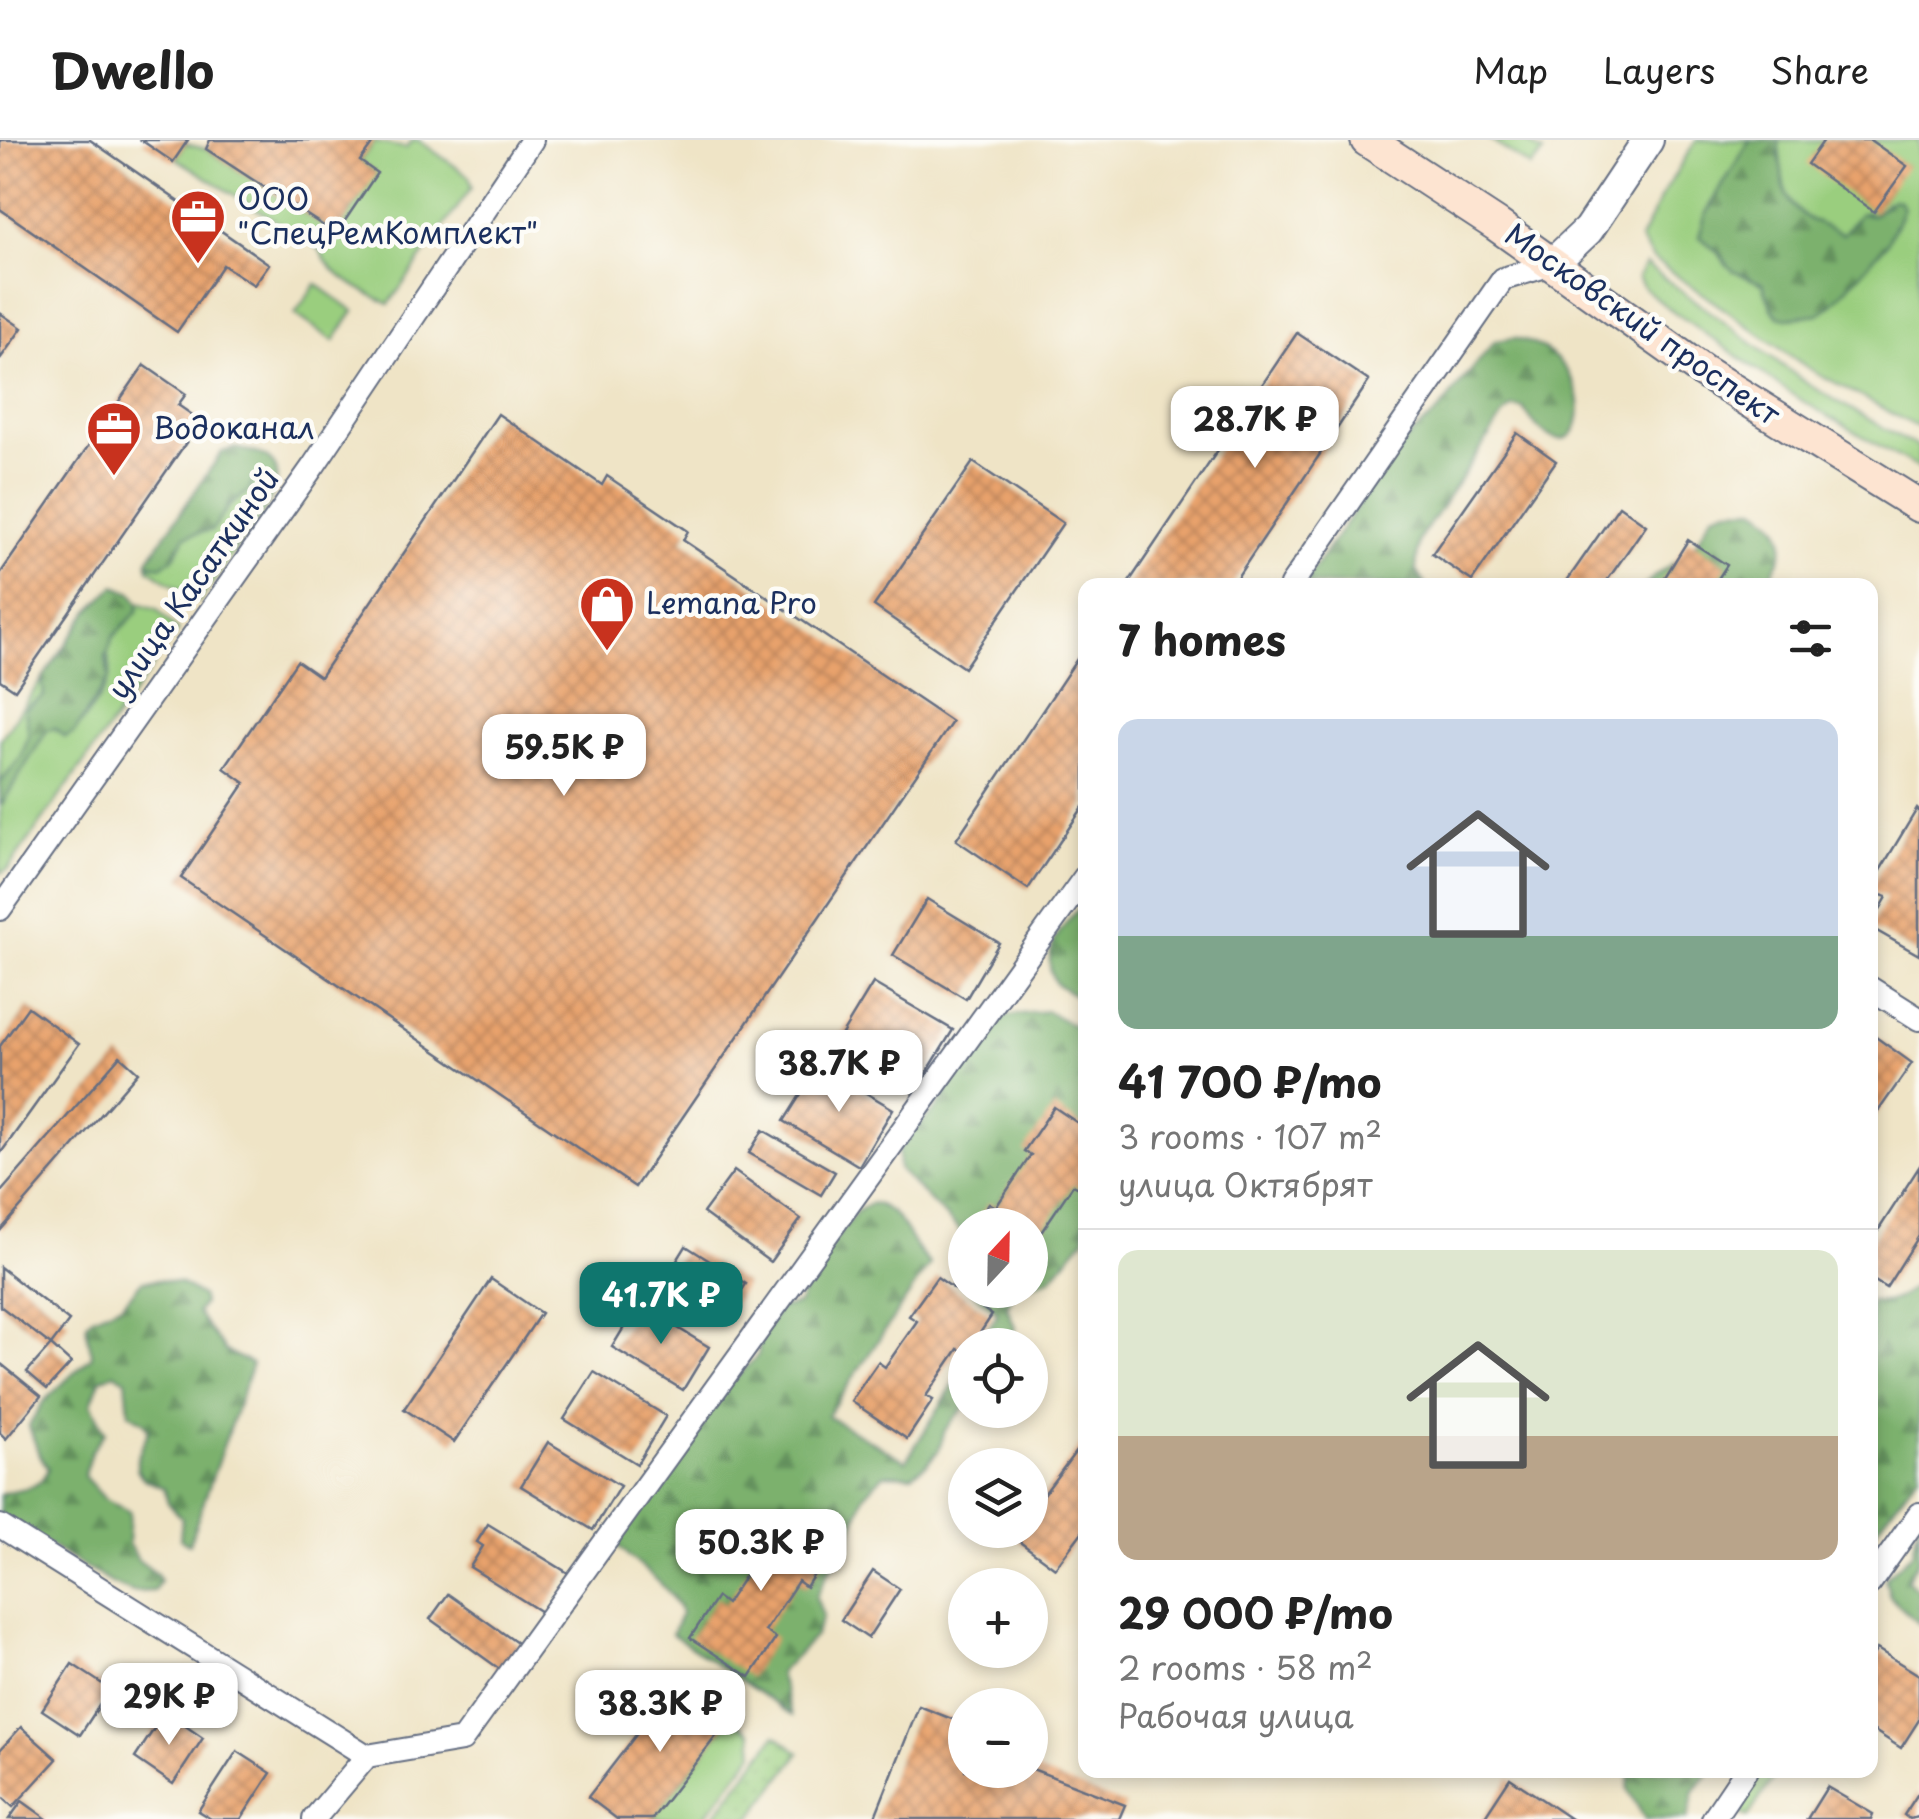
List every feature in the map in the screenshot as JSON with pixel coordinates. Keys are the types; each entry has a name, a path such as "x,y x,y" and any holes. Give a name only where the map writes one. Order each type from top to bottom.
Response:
{"main road":[{"name":"Московский проспект","path":"1367,140 1702,371 1919,506"}],"street":[{"name":"улица Касаткиной","path":"0,909 314,465 532,140"},
{"path":"1296,578 1504,279 1552,264 1588,230 1648,140"},
{"path":"314,1819 367,1756 462,1740 1078,888"},
{"path":"1878,993 1919,1019"},
{"path":"1878,1572 1919,1514"},
{"path":"0,1526 367,1756"},
{"path":"1713,1819 1741,1778"}],"green space":[{"path":"413,140 469,176 472,187 389,304 339,275 320,249 176,158 185,144 206,149 336,234 376,173 360,161 374,142 406,148"},
{"path":"1490,140 1524,140 1543,153 1531,167"},
{"path":"1696,140 1750,140 1706,213 1699,237 1727,265 1763,284 1772,309 1787,318 1831,306 1887,243 1901,216 1887,202 1873,215 1866,212 1843,234 1808,218 1790,201 1778,140 1919,140 1919,428 1808,368 1653,259 1640,240"},
{"path":"1750,140 1778,140 1790,202 1823,226 1843,234 1860,213 1873,215 1893,199 1900,201 1903,208 1887,243 1831,306 1818,314 1779,316 1772,309 1763,284 1733,271 1699,237 1706,213"},
{"path":"1645,264 1809,385 1919,448 1919,469 1799,399 1663,304 1643,287 1638,277"},
{"path":"316,284 354,311 334,341 295,314"},
{"path":"1514,338 1546,351 1567,371 1577,394 1579,416 1573,432 1561,439 1544,433 1523,408 1513,407 1504,414 1419,540 1416,569 1421,578 1308,578 1379,474 1408,438 1438,412 1495,341"},
{"path":"235,448 265,456 277,472 271,497 255,524 228,551 223,544 230,528 257,493 260,484 253,479 249,491 230,505 212,530 185,536 173,558 161,566 148,564 222,452"},
{"path":"253,478 260,484 247,512 224,540 237,546 241,542 199,602 149,569 148,564 152,566 176,554 185,536 212,530 230,505 249,491"},
{"path":"1756,508 1777,525 1782,552 1769,578 1653,578 1691,549 1713,514"},
{"path":"115,586 132,593 139,603 138,611 113,637 106,657 109,678 74,733 65,737 55,728 47,730 0,807 0,783 21,757 29,735 25,709 44,696 42,679 89,611"},
{"path":"139,603 157,609 178,631 8,869 0,873 0,807 47,730 56,728 65,737 92,708 109,679 109,645"},
{"path":"42,679 44,696 27,710 27,746 0,783 0,740"},
{"path":"1078,909 1078,997 1056,984 1051,972 1052,949"},
{"path":"1047,1011 1078,1028 1078,1246 1048,1280 1048,1208 948,1208 948,1219 899,1170 898,1152 936,1109 982,1033 1006,1016"},
{"path":"872,1203 884,1207 930,1264 827,1416 906,1461 948,1393 948,1427 939,1450 926,1465 912,1475 884,1474 864,1496 847,1546 816,1597 823,1616 815,1636 779,1673 792,1715 672,1634 681,1613 674,1601 660,1583 617,1545 632,1510 726,1388 758,1355 760,1338 778,1309 798,1304 804,1292 802,1283 856,1212"},
{"path":"142,1281 180,1283 201,1296 203,1303 197,1313 225,1351 252,1364 189,1544 180,1539 182,1518 168,1503 164,1488 144,1479 137,1470 137,1458 149,1430 129,1413 126,1380 114,1373 100,1380 91,1404 105,1432 91,1452 84,1476 104,1498 130,1512 128,1544 138,1560 158,1575 160,1581 154,1591 133,1592 7,1520 0,1514 0,1495 34,1485 44,1476 48,1468 29,1426 43,1402 91,1357 89,1320 122,1304"},
{"path":"1919,1282 1919,1473 1878,1527 1878,1302 1909,1291"},
{"path":"992,1308 1007,1308 1015,1328 989,1328 998,1313"},
{"path":"1919,1519 1919,1559 1907,1580 1919,1591 1919,1624 1890,1597 1885,1578 1913,1552"},
{"path":"731,1717 752,1733 754,1753 703,1819 652,1819"},
{"path":"776,1735 800,1753 750,1819 712,1819"},
{"path":"1629,1778 1705,1778 1694,1791 1688,1819 1645,1819 1628,1790"},
{"path":"1754,1778 1773,1778 1748,1817 1735,1811"}],"building":[{"path":"0,140 90,140 269,264 254,285 223,265 177,332 0,209"},
{"path":"141,140 188,140 173,162"},
{"path":"210,140 375,140 360,161 377,173 336,234 206,149"},
{"path":"1824,140 1870,140 1907,166 1874,212 1807,164"},
{"path":"0,313 22,328 0,359"},
{"path":"1297,333 1369,381 1237,578 1132,578"},
{"name":"Водоканал","path":"144,365 186,394 178,405 201,421 15,690 0,680 0,574"},
{"path":"498,414 602,485 607,476 688,531 683,540 952,722 635,1187 181,878 245,783 224,768 297,661 320,677"},
{"path":"1517,433 1556,461 1474,578 1468,578 1432,554"},
{"path":"973,462 1063,523 964,668 874,606"},
{"path":"1619,506 1646,525 1609,578 1569,578"},
{"path":"1688,540 1727,565 1719,578 1664,578"},
{"path":"1078,657 1078,814 1028,889 956,840"},
{"path":"1917,809 1919,955 1878,932 1878,913 1887,897 1878,894 1878,874"},
{"path":"927,899 999,943 966,999 893,955"},
{"path":"873,983 953,1030 921,1082 842,1034"},
{"path":"28,1007 79,1044 0,1154 0,1046"},
{"path":"1878,1039 1912,1063 1878,1112"},
{"path":"120,1056 138,1072 0,1231 0,1193"},
{"path":"819,1065 893,1109 859,1166 784,1121"},
{"path":"1054,1107 1078,1123 1078,1188 1073,1185 1048,1222 1048,1208 986,1208 989,1203 996,1207 1031,1155 1024,1151"},
{"path":"763,1130 835,1172 821,1195 749,1153"},
{"path":"1919,1167 1919,1236 1886,1288 1878,1283 1878,1231"},
{"path":"734,1171 801,1219 770,1262 703,1213"},
{"path":"686,1246 746,1284 722,1323 662,1285"},
{"path":"0,1267 69,1321 51,1345 0,1306"},
{"path":"937,1277 948,1285 948,1308 982,1308 992,1315 983,1328 948,1328 948,1364 926,1396 933,1400 907,1439 851,1401 878,1362 885,1367 917,1321 909,1316"},
{"path":"491,1279 541,1313 454,1442 404,1409"},
{"path":"638,1304 709,1347 683,1390 612,1347"},
{"path":"51,1345 71,1363 47,1389 27,1372"},
{"path":"0,1363 41,1396 6,1439 0,1433"},
{"path":"594,1372 666,1416 637,1464 564,1419"},
{"path":"548,1442 620,1486 593,1530 521,1486"},
{"path":"1078,1448 1078,1537 1055,1568 1028,1548 1048,1548 1048,1489"},
{"path":"774,1510 831,1548 806,1587 798,1581 765,1631 776,1638 750,1677 690,1638 717,1597 726,1604 758,1556 748,1550"},
{"path":"488,1524 568,1573 543,1613 470,1567 483,1546 477,1542"},
{"path":"873,1571 900,1589 868,1638 841,1620"},
{"path":"448,1594 520,1645 501,1670 430,1619"},
{"path":"1878,1650 1919,1675 1919,1720 1901,1748 1878,1733"},
{"path":"72,1664 110,1689 80,1735 42,1710"},
{"path":"680,1678 731,1717 652,1819 617,1819 588,1797"},
{"path":"919,1706 948,1717 948,1788 1048,1788 1048,1775 1125,1805 1119,1819 874,1819"},
{"path":"165,1712 203,1738 173,1784 135,1758"},
{"path":"21,1727 57,1759 13,1807 0,1795 0,1750"},
{"path":"237,1751 271,1773 241,1819 211,1819 198,1811"},
{"path":"1510,1778 1571,1819 1483,1819"},
{"path":"1827,1787 1873,1814 1871,1819 1807,1819"},
{"path":"1919,1792 1919,1817 1909,1819 1904,1815"},
{"path":"22,1801 47,1819 9,1819"}],"place":[{"name":"ООО \"СпецРемКомплект\"","path":"198,266"},
{"name":"Водоканал","path":"114,478"},
{"name":"Lemana Pro","path":"607,653"}]}
